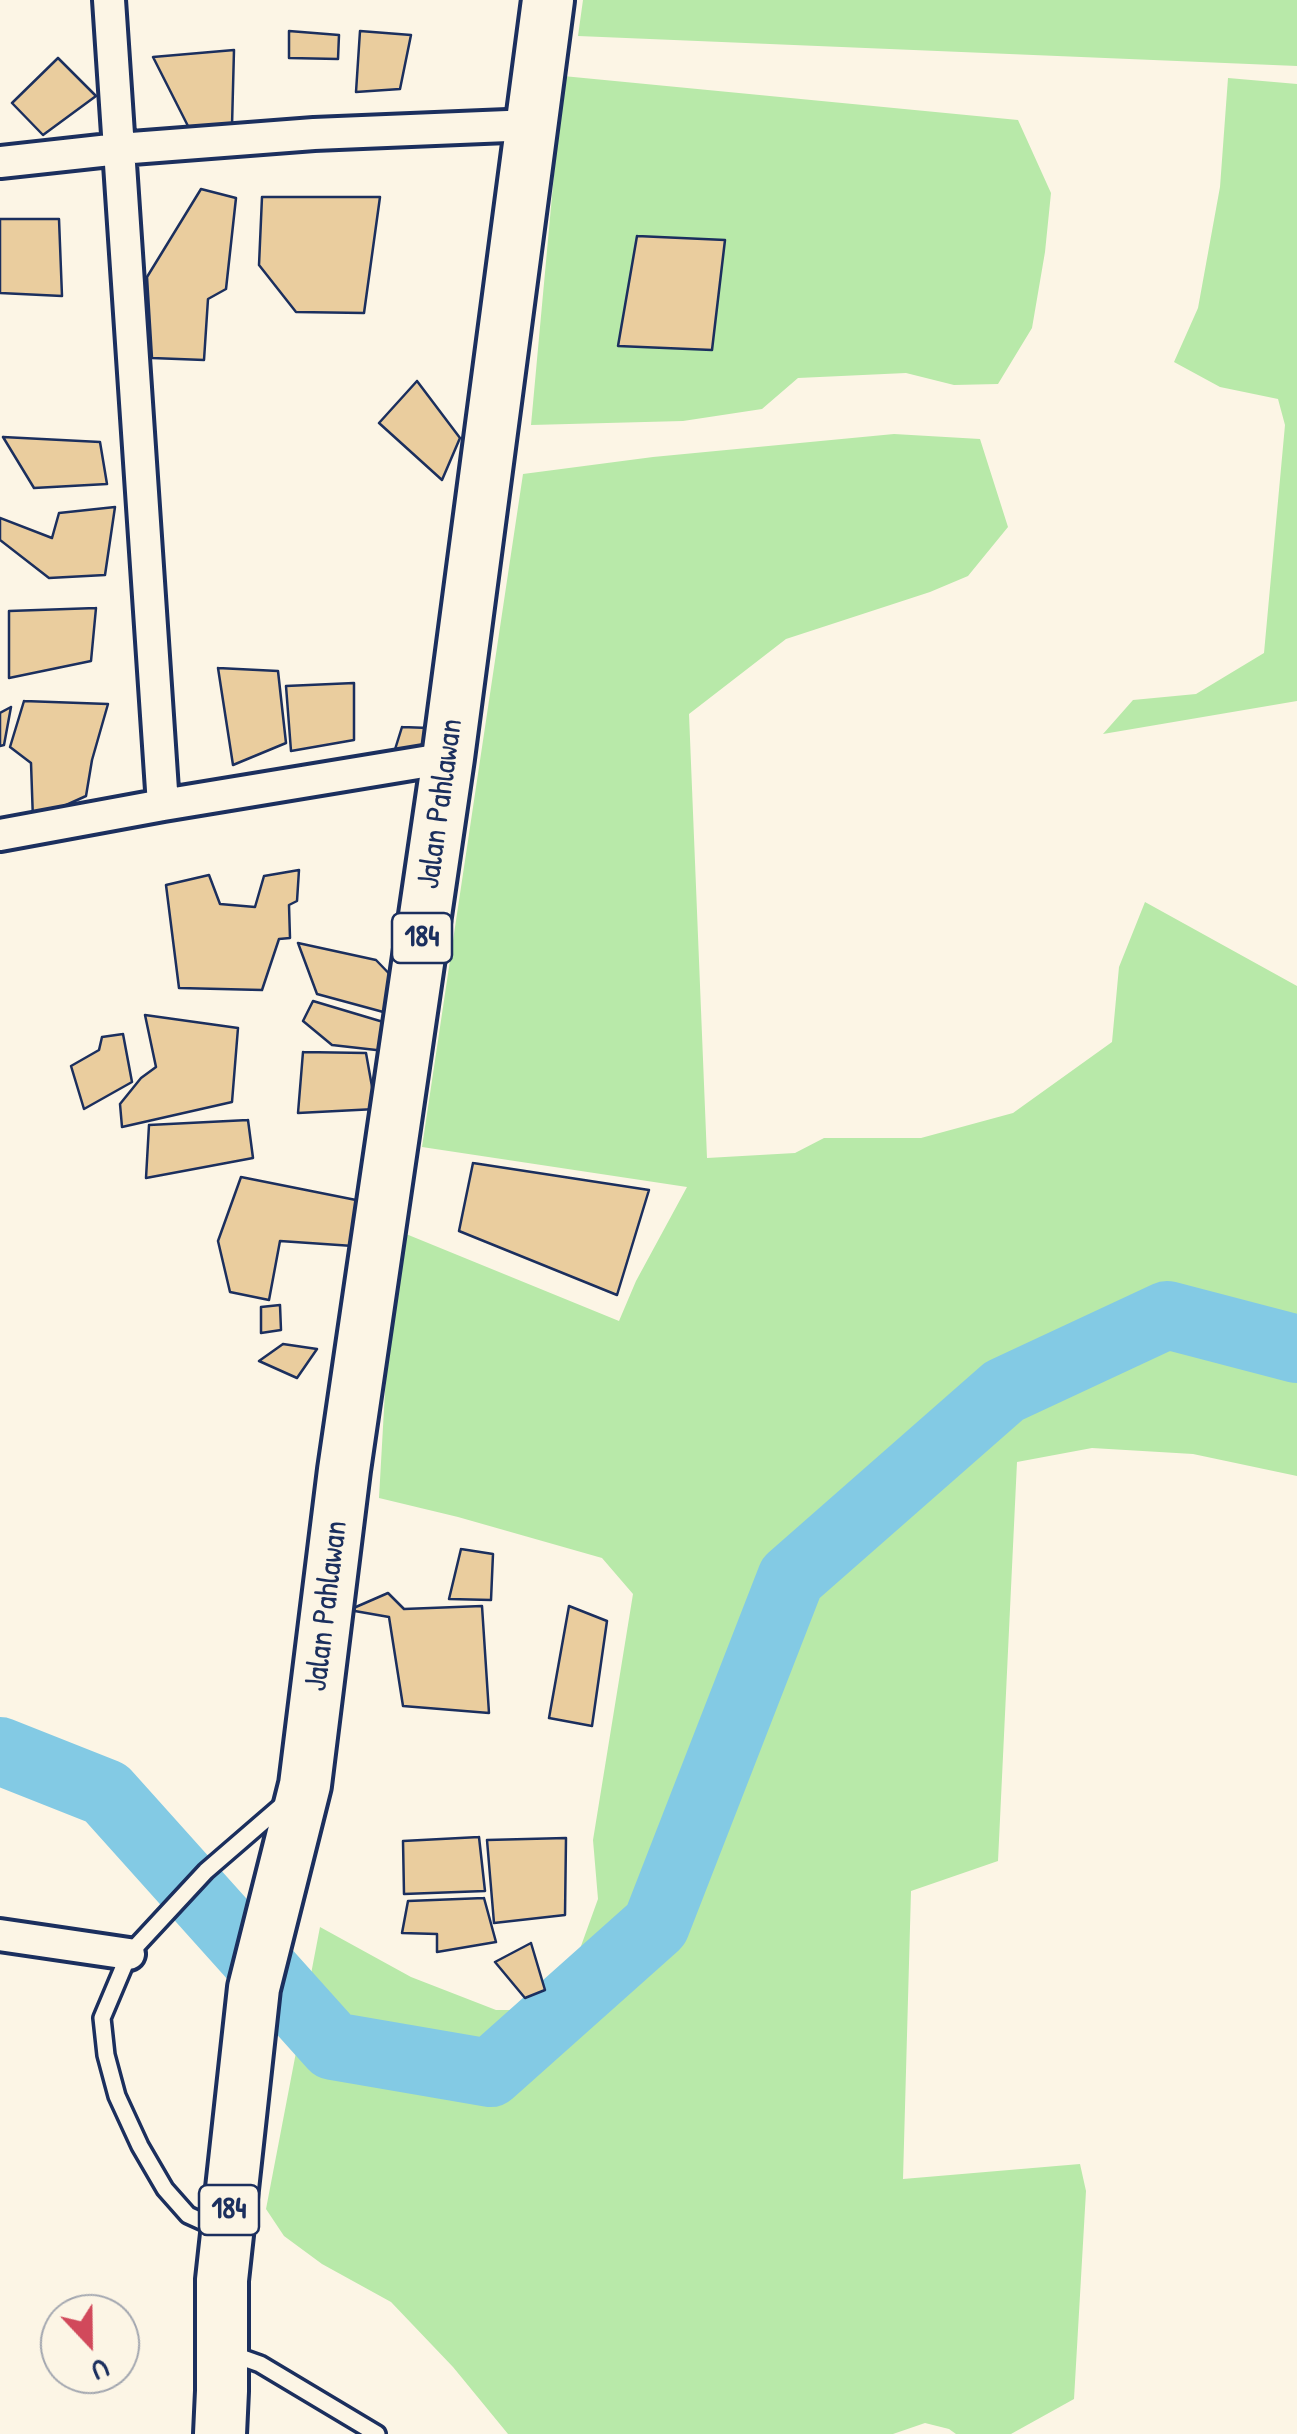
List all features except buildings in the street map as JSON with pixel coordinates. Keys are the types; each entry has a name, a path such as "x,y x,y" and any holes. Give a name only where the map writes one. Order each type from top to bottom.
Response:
{"main road":[{"name":"Jalan Pahlawan","path":"220,2434 222,2280 254,1988 305,1786 344,1470 448,758 548,0"}],"street":[{"path":"109,0 163,805"},
{"path":"0,162 314,134 532,124"},
{"path":"0,835 448,758"},
{"path":"0,1935 128,1954"}],"lane":[{"path":"227,2232 188,2215 165,2190 117,2096 106,2055 102,2018 128,1954 206,1871 305,1786"},
{"path":"221,2350 260,2364 377,2434"}],"green space":[{"path":"583,0 1297,0 1297,66 578,36"},
{"path":"563,76 1018,120 1051,193 1032,328 998,384 954,385 906,373 798,378 762,409 683,421 531,425"},
{"path":"1228,78 1297,84 1297,701 1103,734 1133,700 1196,694 1264,653 1285,425 1278,399 1220,387 1174,362 1198,308 1220,187"},
{"path":"894,434 980,439 1008,527 968,576 786,639 689,714 707,1158 795,1153 824,1138 921,1138 1013,1113 1112,1042 1119,967 1145,902 1297,986 1297,1476 1193,1454 1092,1448 1017,1462 998,1861 911,1891 903,2179 1080,2164 1086,2191 1074,2399 1011,2434 956,2434 925,2423 893,2434 508,2434 453,2367 391,2302 322,2264 284,2236 266,2209 320,1927 411,1977 496,2010 528,2010 568,1982 598,1899 593,1840 633,1594 602,1558 379,1498 388,1338 406,1234 619,1321 687,1187 422,1147 523,474"}],"waterway":[{"path":"0,1751 106,1793 333,2046 490,2073 656,1925 791,1578 1004,1391 1167,1315 1297,1349"}]}
